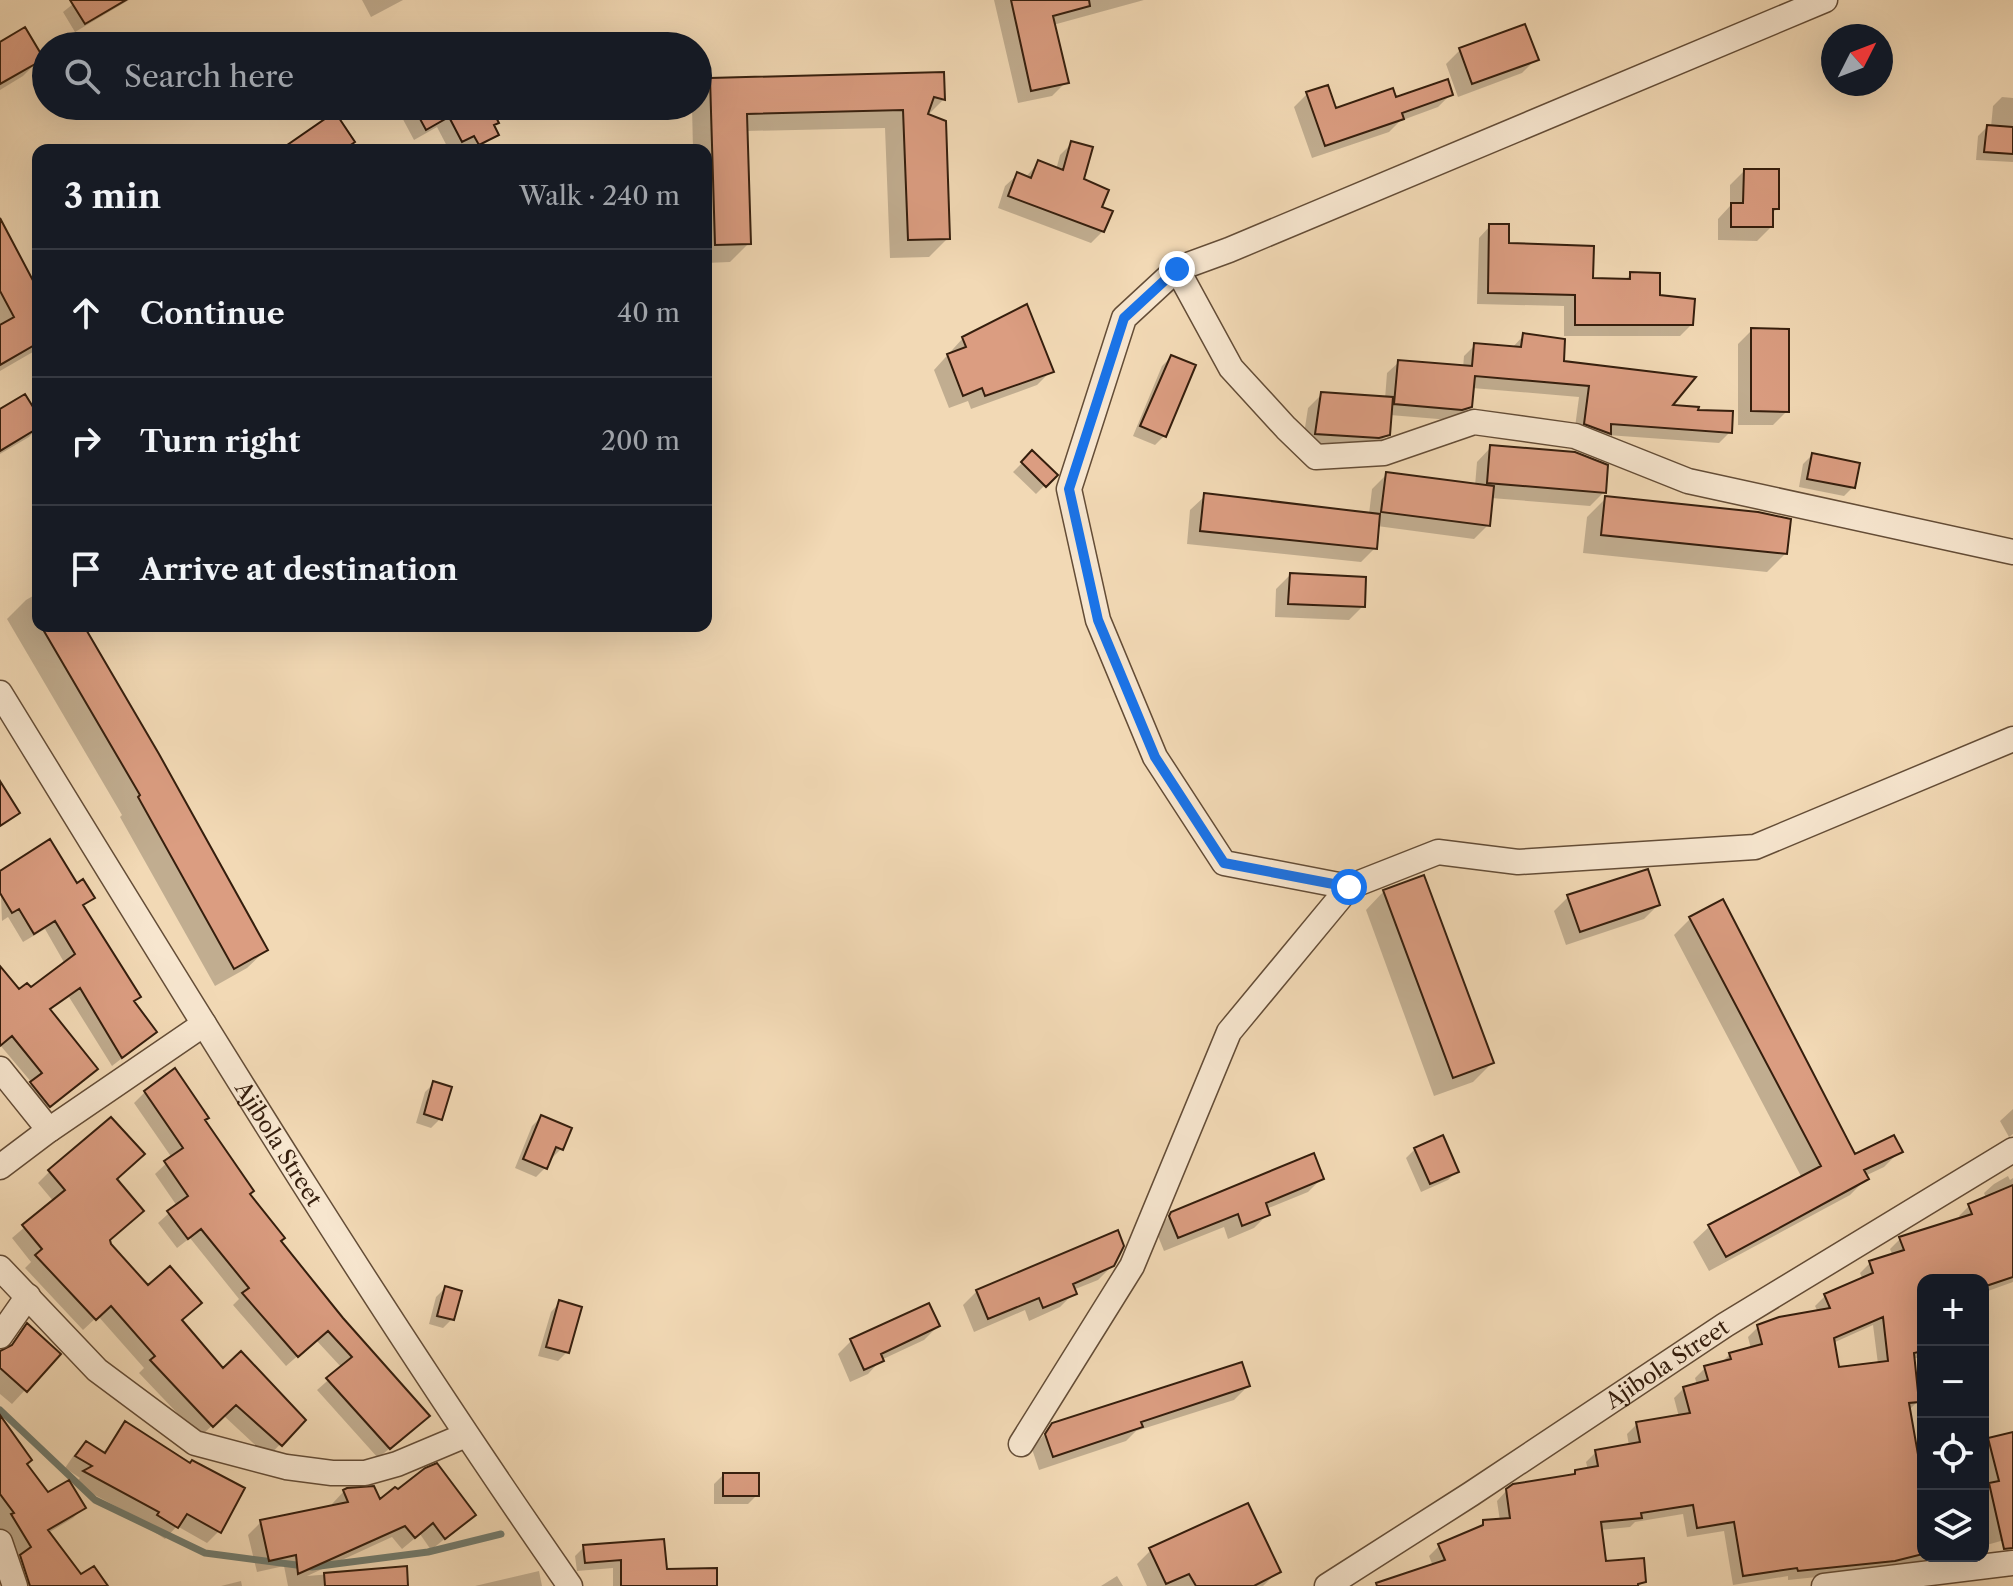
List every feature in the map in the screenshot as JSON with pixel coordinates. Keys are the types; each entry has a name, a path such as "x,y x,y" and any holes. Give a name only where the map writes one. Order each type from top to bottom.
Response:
{"street":[{"path":"1349,887 1224,863 1155,757 1098,620 1069,489 1124,318 1177,269 1825,0"},
{"path":"1177,269 1231,368 1316,457 1384,453 1474,422 1575,436 1688,481 2013,552"},
{"name":"Ajibola Street","path":"0,693 204,1024 466,1435 570,1586"},
{"path":"1021,1444 1132,1266 1229,1032 1349,887 1438,852 1518,862 1755,847 2013,739"},
{"path":"0,1167 204,1024"},
{"path":"0,1069 49,1130"},
{"name":"Ajibola Street","path":"1327,1586 1725,1325 2013,1150"},
{"path":"0,1268 97,1370 195,1443 286,1467 354,1473 397,1464 466,1435"},
{"path":"0,1336 28,1296"},
{"path":"0,1542 15,1586"},
{"path":"1824,1586 2013,1563"}],"building":[{"path":"70,0 126,0 85,24"},
{"path":"1011,0 1089,0 1090,6 1053,16 1069,83 1031,91"},
{"path":"1525,24 1539,60 1472,84 1459,48"},
{"path":"25,27 32,39 32,66 0,84 0,42"},
{"path":"944,72 945,100 934,97 928,114 946,121 950,239 908,240 903,110 747,114 751,244 715,245 712,78"},
{"path":"1448,79 1453,95 1402,113 1404,119 1325,146 1306,92 1328,85 1336,108 1393,88 1396,97"},
{"path":"323,120 340,120 355,142 352,144 289,144"},
{"path":"421,120 444,120 426,130"},
{"path":"451,120 497,120 499,123 494,125 499,135 481,144 474,136 462,142"},
{"path":"1987,125 2013,127 2013,154 1984,152"},
{"path":"1071,141 1093,147 1084,179 1109,190 1102,207 1113,211 1104,232 1008,196 1017,172 1031,178 1038,160 1063,170"},
{"path":"1744,169 1779,169 1779,209 1773,209 1773,227 1731,227 1731,203 1743,203"},
{"path":"0,218 32,279 32,346 0,365 0,325 14,317 0,291"},
{"path":"1489,224 1509,224 1509,243 1594,246 1593,278 1630,279 1630,272 1660,273 1660,295 1695,299 1693,325 1575,325 1575,295 1488,293"},
{"path":"1027,304 1054,372 985,396 982,388 963,396 947,354 966,347 962,337"},
{"path":"1751,328 1789,329 1789,412 1751,411"},
{"path":"1523,333 1565,339 1564,361 1696,377 1673,405 1699,407 1698,410 1733,411 1732,433 1611,424 1611,434 1584,424 1589,386 1475,376 1472,407 1462,410 1394,404 1398,360 1472,366 1474,343 1521,347"},
{"path":"1171,355 1196,365 1166,437 1140,426"},
{"path":"1321,392 1393,397 1390,435 1379,438 1315,434"},
{"path":"25,394 32,405 32,432 0,451 0,409"},
{"path":"1490,445 1575,452 1608,465 1606,493 1487,483"},
{"path":"1032,450 1058,475 1046,487 1021,462"},
{"path":"1812,453 1860,463 1855,488 1807,479"},
{"path":"1386,472 1494,486 1490,526 1381,512"},
{"path":"1204,493 1380,514 1377,549 1200,531"},
{"path":"1605,496 1758,512 1791,519 1787,554 1601,535"},
{"path":"1290,573 1366,577 1365,607 1288,604"},
{"path":"45,632 88,632 268,950 234,969 138,797 140,795"},
{"path":"0,781 20,813 0,826"},
{"path":"50,839 77,883 83,879 95,898 83,905 141,997 134,1001 157,1032 122,1058 80,988 50,1009 98,1069 50,1107 30,1082 42,1073 12,1036 0,1046 0,966 19,989 27,983 31,987 75,954 55,921 34,934 19,909 12,913 0,893 0,871"},
{"path":"1648,869 1660,905 1580,932 1567,895"},
{"path":"1424,875 1494,1063 1453,1078 1383,890"},
{"path":"1723,899 1855,1154 1894,1135 1903,1152 1864,1170 1869,1179 1726,1257 1708,1225 1821,1166 1689,917"},
{"path":"175,1068 209,1118 205,1120 254,1191 250,1194 285,1238 281,1241 343,1318 430,1416 390,1449 326,1378 352,1357 328,1331 298,1357 242,1293 249,1288 201,1229 188,1239 167,1211 188,1196 164,1161 183,1148 144,1091"},
{"path":"433,1081 452,1087 442,1120 424,1114"},
{"path":"541,1115 572,1128 563,1150 556,1147 547,1169 523,1159"},
{"path":"111,1117 145,1154 117,1179 144,1211 110,1240 111,1244 148,1285 170,1266 202,1303 182,1320 223,1368 241,1351 306,1420 282,1446 236,1405 213,1427 150,1360 155,1356 111,1306 96,1320 35,1255 42,1249 22,1225 65,1190 48,1170"},
{"path":"1443,1135 1459,1172 1430,1184 1414,1148"},
{"path":"1314,1153 1324,1179 1266,1203 1270,1215 1242,1226 1238,1214 1178,1238 1169,1216 1171,1212"},
{"path":"2013,1185 2013,1277 1989,1285 1989,1274 1917,1274 1917,1352 1914,1353 1917,1402 1909,1403 1917,1449 1917,1556 1895,1561 1798,1571 1797,1568 1743,1576 1734,1522 1697,1528 1693,1505 1641,1513 1642,1518 1601,1522 1606,1561 1644,1558 1646,1582 1638,1586 1377,1586 1376,1583 1445,1560 1438,1544 1483,1525 1483,1520 1510,1518 1506,1489 1513,1484 1575,1474 1575,1470 1598,1466 1595,1450 1640,1442 1636,1422 1690,1413 1683,1387 1708,1380 1704,1366 1731,1359 1729,1353 1762,1344 1757,1325 1779,1317 1830,1308 1824,1294 1873,1273 1869,1261 1904,1250 1899,1237 1972,1214 1968,1204","holes":["1883,1317 1888,1361 1839,1367 1834,1338"]},
{"path":"1118,1230 1124,1246 1114,1266 1073,1284 1077,1294 1043,1308 1039,1298 988,1319 976,1290"},
{"path":"445,1286 462,1291 454,1320 437,1316"},
{"path":"559,1300 582,1307 569,1353 546,1347"},
{"path":"929,1303 940,1326 881,1354 884,1361 864,1370 850,1339"},
{"path":"27,1323 61,1354 27,1392 0,1368 0,1351 12,1345"},
{"path":"1242,1362 1250,1386 1141,1422 1143,1427 1053,1457 1045,1434 1052,1423"},
{"path":"0,1415 32,1460 27,1464 48,1492 69,1480 86,1508 48,1530 81,1574 94,1566 108,1586 30,1586 20,1555 31,1547 11,1514 14,1513 0,1494"},
{"path":"125,1421 190,1463 192,1460 245,1488 221,1533 187,1514 178,1528 157,1515 159,1512 83,1471 92,1466 75,1456 86,1441 105,1453"},
{"path":"2013,1432 2013,1548 2004,1549 1989,1483 1999,1481 1989,1438"},
{"path":"437,1463 476,1515 445,1539 433,1523 415,1538 405,1526 298,1574 296,1555 269,1561 260,1520 348,1502 343,1490 347,1488 374,1486 380,1499"},
{"path":"723,1473 759,1473 759,1496 723,1496"},
{"path":"1248,1503 1281,1572 1254,1586 1196,1586 1189,1574 1166,1584 1149,1548"},
{"path":"664,1539 667,1569 717,1568 717,1586 621,1586 621,1560 585,1563 583,1545"},
{"path":"407,1566 408,1586 325,1586 324,1573"}],"waterway":[{"path":"0,1410 95,1500 205,1553 312,1567 428,1552 501,1534"}],"route":[{"path":"1177,269 1124,318 1069,489 1098,620 1155,757 1224,863 1349,887"}]}
